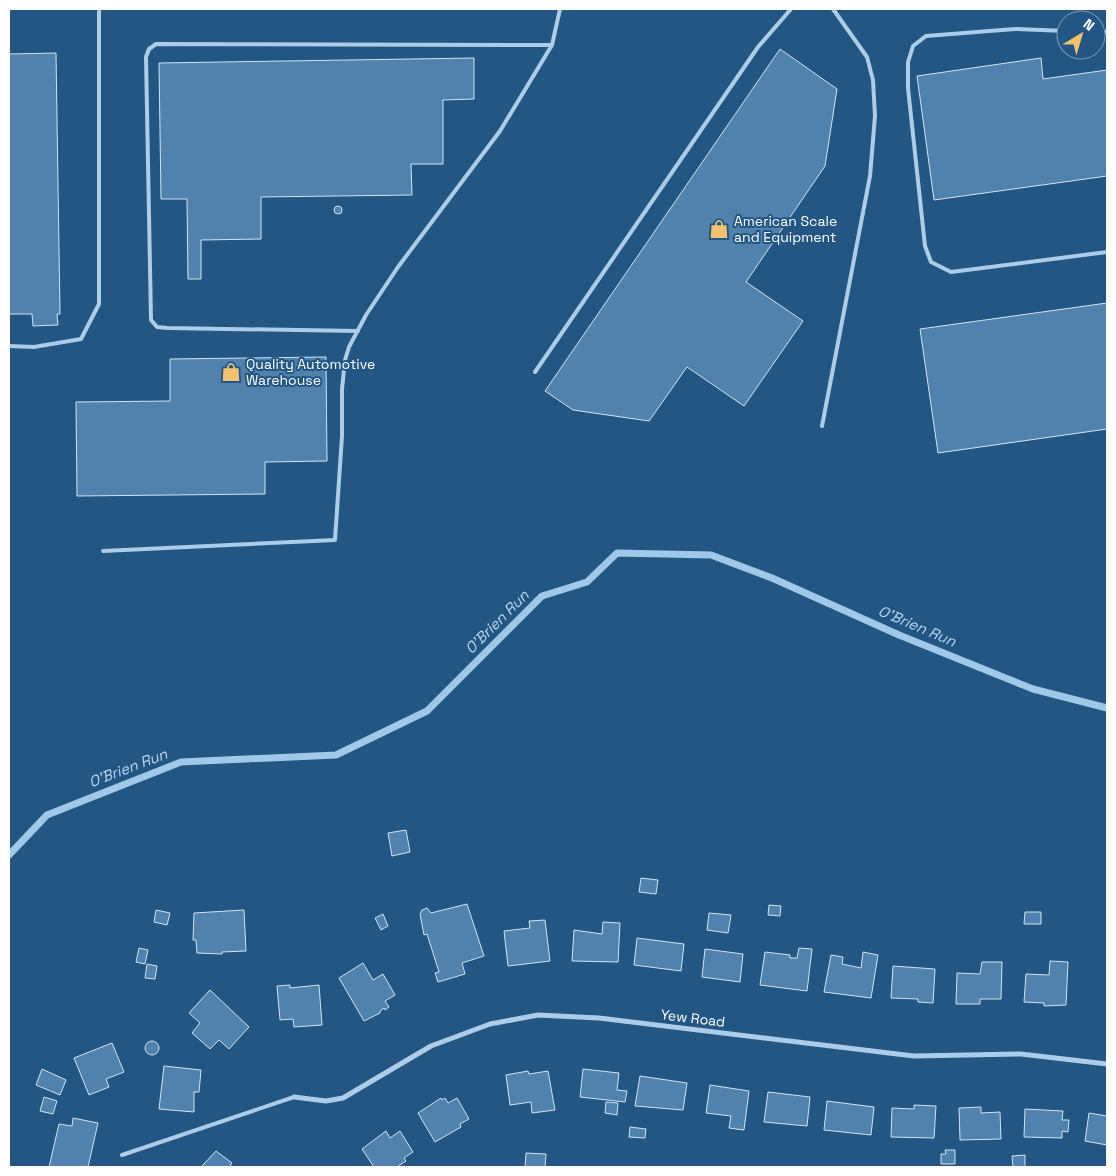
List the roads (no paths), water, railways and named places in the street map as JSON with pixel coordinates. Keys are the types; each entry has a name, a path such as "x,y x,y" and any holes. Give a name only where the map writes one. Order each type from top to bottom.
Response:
{"street":[{"name":"Yew Road","path":"294,1097 319,1101 343,1098 431,1046 490,1024 538,1015 599,1018 904,1055 1021,1054 1107,1064"}],"lane":[{"path":"9,346 34,347 81,339 99,304 99,9"},
{"path":"103,552 335,540 345,360 358,331 398,267 500,131 552,45 560,9"},
{"path":"535,372 741,71 764,40 791,9"},
{"path":"822,426 870,176 875,116 873,80 868,56 833,9"},
{"path":"1056,31 1015,29 926,36 913,46 908,62 908,88 925,246 931,262 951,272 1107,252"},
{"path":"358,331 167,328 157,327 151,320 146,57 149,49 156,44 552,45"},
{"path":"122,1155 294,1097"}],"waterway":[{"name":"O'Brien Run","path":"9,855 47,815 181,762 336,755 427,711 542,596 587,582 617,553 711,555 772,578 899,635 1033,689 1107,708"}],"place":[{"name":"American Scale and Equipment","path":"719,229"},
{"name":"Quality Automotive Warehouse","path":"231,372"}]}
